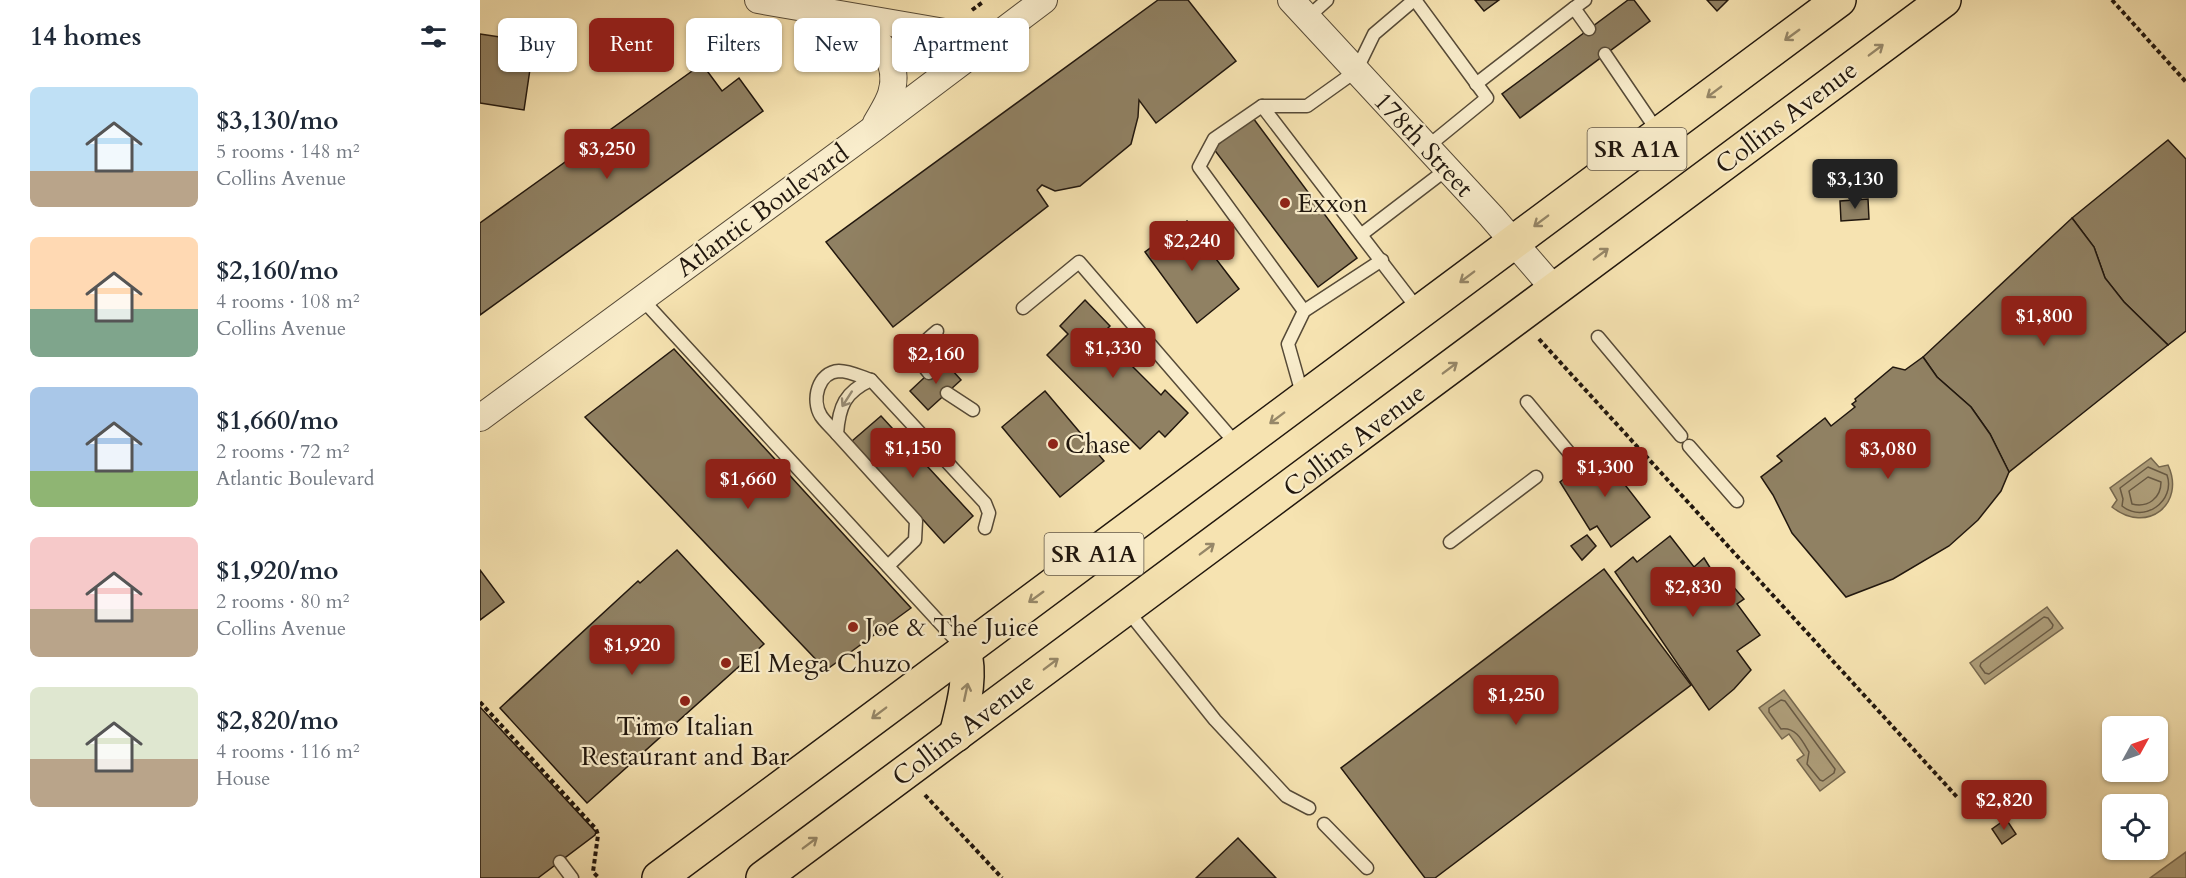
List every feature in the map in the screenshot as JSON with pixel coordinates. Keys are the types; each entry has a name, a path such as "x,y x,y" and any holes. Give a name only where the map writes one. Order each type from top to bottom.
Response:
{"main road":[{"name":"SR A1A","path":"659,878 1839,0"},
{"name":"Collins Avenue","path":"763,878 1944,0"},
{"path":"956,735 968,680 969,666 964,649"}],"street":[{"path":"758,0 892,23"},
{"name":"Atlantic Boulevard","path":"1020,18 1044,0"},
{"name":"178th Street","path":"1299,9 1514,242 1555,290"},
{"path":"840,14 874,35 892,65 891,94 873,129"},
{"name":"Atlantic Boulevard","path":"480,418 949,72"}],"lane":[{"path":"1299,9 1327,0"},
{"path":"1304,311 1199,167 1214,139 1262,106 1307,106 1356,71 1374,34 1415,0 1487,98 1427,147"},
{"path":"1476,84 1585,0"},
{"path":"1574,8 1589,29"},
{"path":"1605,54 1659,133"},
{"path":"1262,106 1420,312"},
{"path":"1362,234 1447,169"},
{"path":"1303,399 1288,344 1304,311 1382,260"},
{"path":"1023,308 1079,262 1239,447"},
{"path":"642,298 964,649"},
{"path":"929,373 920,363 919,352 923,342 937,331"},
{"path":"1598,337 1737,501"},
{"path":"888,566 915,540 916,521 820,415 816,402 819,386 827,375 838,371 871,380 986,503 989,513 985,528"},
{"path":"837,434 839,414 846,398 856,387 871,380"},
{"path":"947,393 974,410"},
{"path":"1527,402 1581,467"},
{"path":"1450,542 1536,477"},
{"path":"1126,609 1215,720 1286,796 1309,808"},
{"path":"1324,824 1367,868"},
{"path":"560,862 572,878"}],"path":[{"path":"2112,0 2186,82"},
{"path":"1533,338 1542,340 1958,797"},
{"path":"480,702 596,829 598,835 593,872 599,878"},
{"path":"905,773 1002,878"}],"water":[{"path":"2151,458 2159,467 2168,465 2172,479 2172,492 2167,503 2160,511 2150,516 2138,518 2125,515 2112,507 2117,500 2110,488"},
{"path":"2047,607 2063,628 1985,684 1970,663"},
{"path":"1784,690 1845,772 1820,791 1797,760 1804,755 1789,734 1782,739 1759,708"},
{"path":"2186,852 2186,878 2150,878"}],"building":[{"path":"1158,0 1188,0 1236,61 1156,123 1139,100 1138,117 1131,144 1080,186 1055,191 1042,185 1037,190 1048,206 893,327 826,242"},
{"path":"1475,0 1499,0 1484,11"},
{"path":"1628,0 1634,0 1650,21 1520,118 1502,94"},
{"path":"1707,0 1728,0 1717,11"},
{"path":"480,34 498,37 498,72 530,72 524,110 480,103"},
{"path":"691,72 708,72 722,91 739,78 763,111 480,315 480,223"},
{"name":"Exxon","path":"1253,118 1357,258 1318,287 1213,148"},
{"path":"2168,140 2186,159 2186,331 2168,345 2124,302 2105,278 2094,247 2072,218"},
{"path":"1868,199 1869,219 1841,221 1840,201"},
{"path":"2072,218 2094,247 2105,278 2124,302 2168,345 2009,472 1990,434 1971,407 1937,377 1923,357"},
{"path":"1187,221 1239,289 1197,323 1145,252"},
{"path":"1085,300 1110,326 1101,335 1161,395 1165,390 1188,413 1165,437 1159,431 1140,449 1047,355 1068,334 1060,326"},
{"path":"674,349 911,608 826,670 585,417"},
{"path":"1923,357 1937,377 1971,407 1990,434 2009,472 2001,491 1978,520 1949,546 1893,579 1846,597 1792,533 1761,477 1782,461 1777,456 1825,418 1831,426 1855,407 1852,404 1856,401 1855,399 1893,367 1905,370"},
{"path":"943,360 961,380 928,410 910,391"},
{"name":"Chase","path":"1045,391 1104,461 1060,497 1002,427"},
{"path":"881,416 973,516 944,543 852,441"},
{"path":"1604,449 1630,476 1622,481 1650,517 1611,547 1597,526 1590,530 1560,482"},
{"path":"1587,535 1596,546 1582,560 1571,546"},
{"path":"1670,536 1694,567 1704,558 1719,582 1725,577 1744,599 1737,604 1760,635 1737,651 1751,670 1734,689 1709,710 1615,572 1633,557 1637,562"},
{"path":"677,550 764,644 587,803 500,708 638,581 640,583"},
{"path":"1604,569 1691,685 1435,878 1425,878 1341,768"},
{"path":"480,570 504,602 480,620"},
{"path":"480,707 596,832 538,878 480,878"},
{"path":"2006,819 2016,834 2002,844 1992,829"},
{"path":"1238,838 1276,878 1196,878"}],"place":[{"name":"Exxon","path":"1285,203"},
{"name":"Chase","path":"1053,444"},
{"name":"Joe & The Juice","path":"853,627"},
{"name":"El Mega Chuzo","path":"726,663"},
{"name":"Timo Italian Restaurant and Bar","path":"685,701"}]}
